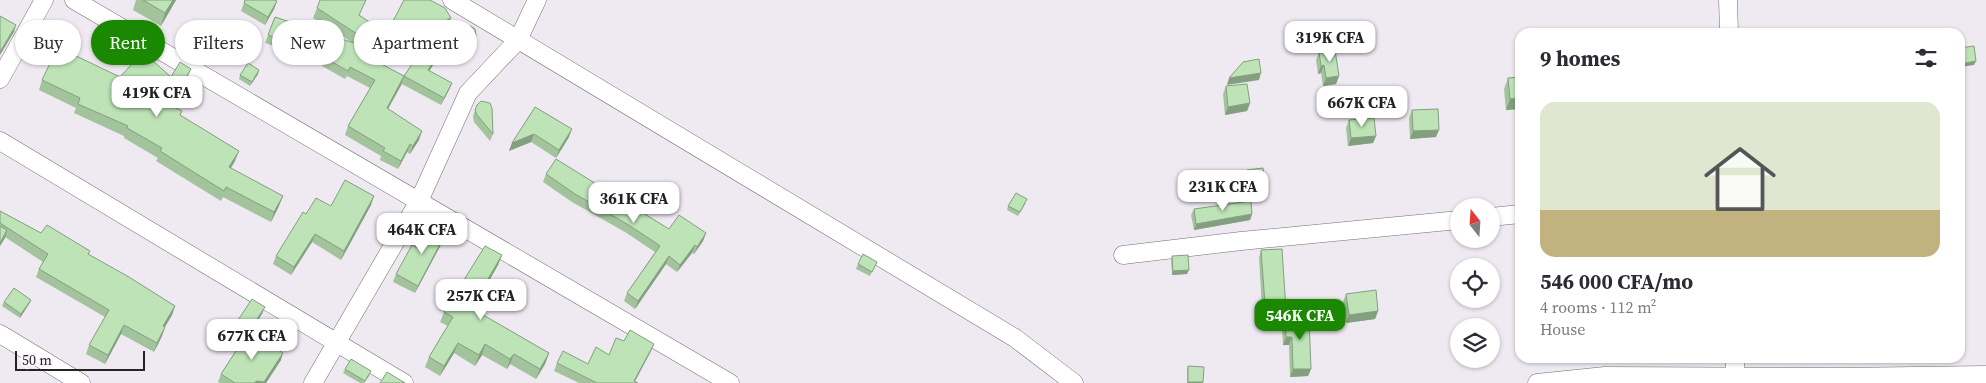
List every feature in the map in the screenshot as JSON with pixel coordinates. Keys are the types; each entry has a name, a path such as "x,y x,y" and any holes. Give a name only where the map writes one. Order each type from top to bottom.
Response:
{"street":[{"path":"0,79 44,0"},
{"path":"74,0 730,383"},
{"path":"452,0 1015,338 1074,383"},
{"path":"313,383 419,201 468,93 518,40 537,0"},
{"path":"1728,0 1728,28"},
{"path":"0,141 404,383"},
{"path":"1500,216 1515,215"},
{"path":"1123,255 1241,241 1450,221"},
{"path":"0,334 81,383"},
{"path":"1735,363 1735,376"},
{"path":"1537,383 1605,376 1664,380 1735,376 1842,380 1986,375"}],"building":[{"path":"143,0 173,0 165,13"},
{"path":"245,0 277,1 268,17 244,3"},
{"path":"320,0 366,0 359,15 366,20 354,20 354,32 344,26 344,20 335,20 317,8"},
{"path":"404,0 430,0 445,8 451,18 447,20 394,20"},
{"path":"0,16 15,24 15,27 0,52"},
{"path":"272,25 272,36 268,35"},
{"path":"344,40 354,43 354,65 383,65 404,76 387,108 422,131 413,146 410,144 401,161 383,151 385,148 348,126 375,80 350,67 348,71 337,65 344,65"},
{"path":"1974,46 1976,61 1965,63 1965,47"},
{"path":"1335,50 1339,76 1326,78 1324,65 1321,66 1319,52"},
{"path":"81,58 91,63 91,65 95,65 120,77 131,65 158,65 171,77 178,65 185,65 191,69 170,105 182,111 180,115 239,151 229,167 283,196 274,212 226,187 224,191 160,151 162,148 127,128 128,126 78,104 80,98 42,80 49,65 81,65"},
{"path":"1259,59 1261,73 1229,78 1243,62"},
{"path":"247,65 251,65 259,70 252,82 240,75"},
{"path":"412,65 431,65 428,70 452,83 444,98 404,76"},
{"path":"1515,77 1515,98 1510,99 1508,78"},
{"path":"1247,84 1250,103 1228,107 1226,86"},
{"path":"481,101 490,103 492,108 493,134 475,110"},
{"path":"535,107 572,129 559,150 534,134 512,143"},
{"path":"1438,109 1439,130 1413,131 1412,110"},
{"path":"1374,118 1376,136 1351,138 1349,120"},
{"path":"556,159 669,229 679,215 706,233 697,247 695,245 680,265 669,256 638,301 627,293 660,246 546,174"},
{"path":"1263,168 1267,191 1251,193 1247,170"},
{"path":"345,180 374,196 344,251 315,234 294,267 276,256 303,212 306,214 316,198 331,206"},
{"path":"1016,193 1027,199 1020,212 1008,206"},
{"path":"1251,201 1252,214 1196,224 1194,209"},
{"path":"0,211 41,233 47,225 90,251 88,254 175,306 163,326 165,327 157,343 124,325 108,355 89,345 109,310 39,269 48,254 0,223"},
{"path":"433,221 448,229 418,286 396,274 412,245 418,248"},
{"path":"0,226 7,230 0,243"},
{"path":"485,246 502,255 471,308 549,353 540,369 514,354 510,359 485,344 479,355 458,343 444,366 429,357 453,317 444,312"},
{"path":"1282,249 1286,310 1266,317 1261,250"},
{"path":"863,254 877,262 872,272 858,264"},
{"path":"1188,255 1189,270 1173,271 1172,256"},
{"path":"14,288 31,300 21,314 4,302"},
{"path":"1376,290 1378,311 1349,315 1346,294"},
{"path":"252,299 265,307 243,340 230,332"},
{"path":"1309,317 1311,369 1293,369 1292,337 1286,337 1285,318"},
{"path":"630,330 654,344 634,381 638,383 597,383 557,363 563,351 588,364 596,347 609,355 616,338 624,341"},
{"path":"249,331 283,353 264,382 235,383 221,374"},
{"path":"351,359 371,371 365,381 345,369"},
{"path":"1188,366 1204,367 1203,382 1188,382"},
{"path":"387,372 405,383 380,383"}]}
